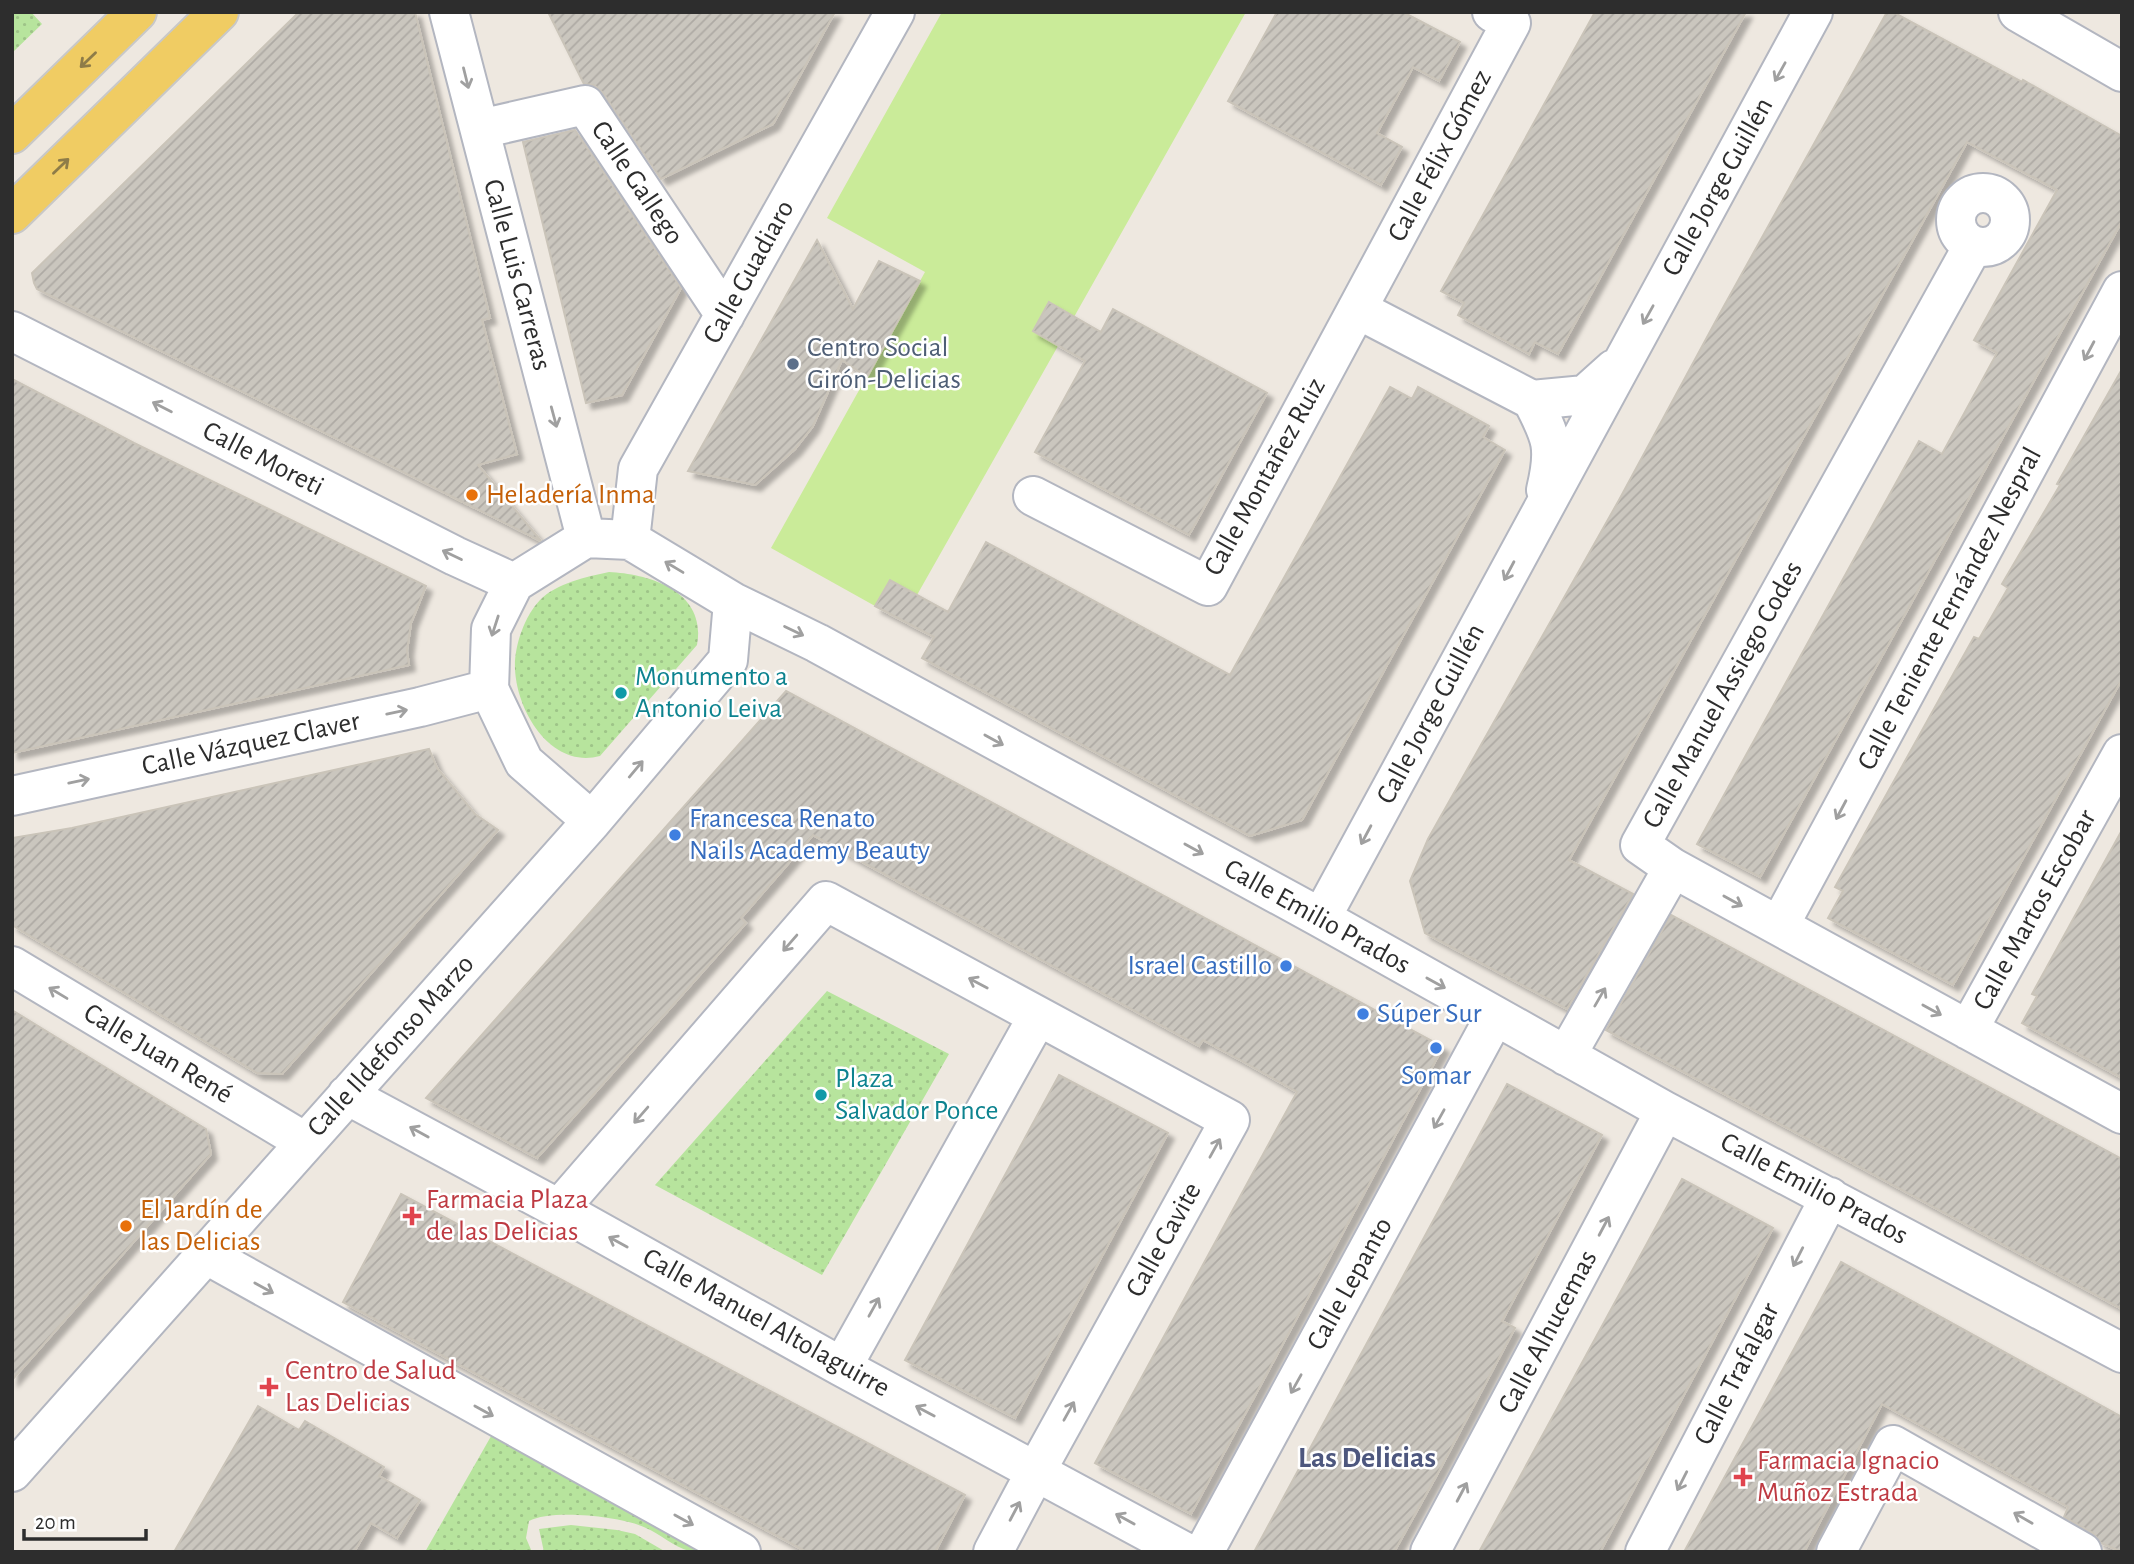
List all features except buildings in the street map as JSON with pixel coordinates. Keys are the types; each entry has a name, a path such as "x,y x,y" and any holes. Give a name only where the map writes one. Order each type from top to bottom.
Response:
{"main road":[{"path":"12,134 136,12"},
{"path":"12,214 219,12"}],"street":[{"name":"Calle Luis Carreras","path":"449,12 586,538"},
{"name":"Calle Guadiaro","path":"629,540 638,469 895,12"},
{"name":"Calle Félix Gómez","path":"1357,309 1511,23 1492,12"},
{"name":"Calle Jorge Guillén","path":"1321,918 1813,12"},
{"path":"2018,12 2122,72"},
{"name":"Calle Gallego","path":"480,129 585,105 725,316"},
{"name":"Calle Manuel Assiego Codes","path":"1973,246 1640,845 1673,868 2122,1114"},
{"name":"Calle Teniente Fernández Nespral","path":"1779,926 2122,291"},
{"path":"1357,309 1532,400"},
{"name":"Calle Montañez Ruiz","path":"1033,496 1208,586 1357,309"},
{"name":"Calle Moreti","path":"12,331 443,550 514,583"},
{"name":"Calle Jorge Guillén","path":"1542,510 1553,461 1549,433 1532,400 1585,395 1623,361"},
{"path":"592,821 524,762 489,689 491,629 514,583 586,538 629,540"},
{"name":"Calle Emilio Prados","path":"629,540 733,601 817,643 1321,918 1665,1111 2122,1353"},
{"name":"Calle Ildefonso Marzo","path":"12,1472 592,821 728,660 733,601"},
{"name":"Calle Vázquez Claver","path":"12,796 419,707 489,689"},
{"name":"Calle Martos Escobar","path":"1968,1030 2122,754"},
{"path":"1566,1056 1673,868"},
{"path":"559,1209 826,901 1038,1016 842,1367"},
{"name":"Calle Juan René","path":"12,966 305,1142"},
{"name":"Calle Cavite","path":"993,1552 1230,1120 1038,1016"},
{"name":"Calle Lepanto","path":"1204,1552 1495,1016"},
{"name":"Calle Manuel Altolaguirre","path":"347,1095 1185,1552"},
{"name":"Calle Alhucemas","path":"1430,1552 1665,1111"},
{"name":"Calle Trafalgar","path":"1645,1552 1830,1197"},
{"path":"205,1254 741,1552"},
{"path":"1836,1552 1893,1445 2082,1552"}],"green space":[{"path":"12,12 31,12 42,24 12,53"},
{"path":"942,12 1246,12 1074,317 1049,303 1033,331 1058,346 917,595 890,580 875,606 771,548 925,272 827,218"},
{"path":"609,572 658,582 685,599 698,627 697,645 600,756 583,758 567,754 553,746 540,734 530,719 517,686 516,651 521,633 534,607 547,594 563,585"},
{"path":"827,991 949,1054 822,1275 655,1185"},
{"path":"494,1431 710,1552 683,1549 651,1531 621,1520 553,1515 529,1521 526,1538 532,1552 425,1552"},
{"path":"571,1525 635,1534 666,1552 544,1552 539,1529"}],"place":[{"name":"Centro Social Girón-Delicias","path":"793,364"},
{"name":"Heladería Inma","path":"472,495"},
{"name":"Monumento a Antonio Leiva","path":"621,693"},
{"name":"Francesca Renato Nails Academy Beauty","path":"675,835"},
{"name":"Israel Castillo","path":"1286,966"},
{"name":"Súper Sur","path":"1363,1014"},
{"name":"Somar","path":"1436,1048"},
{"name":"Plaza Salvador Ponce","path":"821,1095"},
{"name":"Farmacia Plaza de las Delicias","path":"412,1216"},
{"name":"El Jardín de las Delicias","path":"126,1226"},
{"name":"Centro de Salud Las Delicias","path":"269,1387"},
{"name":"Farmacia Ignacio Muñoz Estrada","path":"1743,1477"}],"district":[{"name":"Las Delicias","path":"1367,1458"}]}
